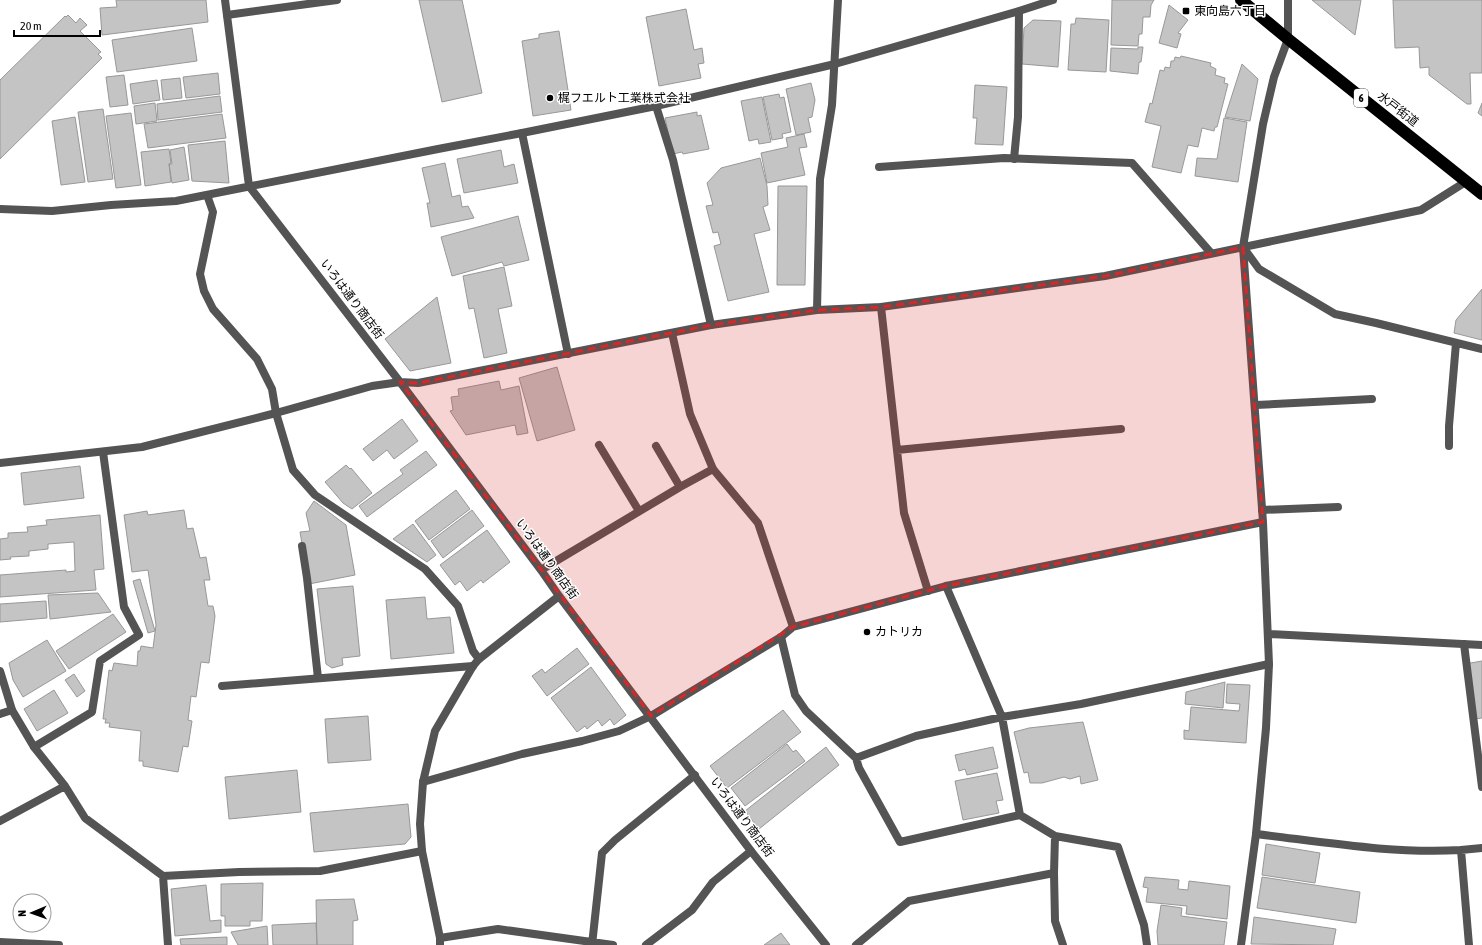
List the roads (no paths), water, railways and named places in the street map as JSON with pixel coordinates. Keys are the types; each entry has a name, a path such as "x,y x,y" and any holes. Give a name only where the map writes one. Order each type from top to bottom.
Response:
{"highway":[{"name":"水戸街道","path":"1241,0 1482,194"}],"street":[{"path":"225,0 249,186"},
{"path":"227,15 337,0"},
{"path":"817,310 820,179 832,105 838,0"},
{"path":"0,209 52,210 176,201 207,196 249,186 656,106 835,64 1019,12 1053,0"},
{"path":"1241,945 1256,834 1266,728 1269,664 1269,634 1256,405 1243,247 1263,124 1274,77 1288,39 1288,0"},
{"path":"1014,159 1018,117 1019,12"},
{"path":"656,106 673,160 711,325"},
{"path":"522,133 568,354"},
{"path":"879,167 1004,158 1132,163 1211,253"},
{"path":"0,463 142,447 276,413 372,386 400,382 418,383 711,325 817,310 881,307 1105,276 1421,210 1467,181"},
{"name":"いろは通り商店街","path":"249,186 400,382 751,851 826,945"},
{"path":"207,196 213,212 200,274 204,291 214,309 257,359 272,389 276,413 293,470 315,495 425,569 458,606 473,651 479,659"},
{"path":"1243,247 1259,269 1335,314 1482,349"},
{"path":"881,307 904,513 928,591"},
{"path":"672,333 690,414 713,469 758,523 793,627"},
{"path":"1449,446 1449,426 1456,343"},
{"path":"1256,405 1372,399"},
{"path":"897,450 1045,435 1121,430"},
{"path":"599,445 639,511"},
{"path":"656,446 680,487"},
{"path":"34,746 92,712 100,661 139,635 124,607 103,452"},
{"path":"541,570 639,511 713,469"},
{"path":"1262,510 1338,507"},
{"path":"423,782 522,754 619,731 651,716 781,637 793,627 946,586 1263,522"},
{"path":"302,546 318,678"},
{"path":"946,586 1002,717 1020,816"},
{"path":"559,596 479,659 473,666 435,731 423,782 420,824 422,851 440,941 498,929 592,944 613,945"},
{"path":"1269,634 1482,645"},
{"path":"781,637 795,695 806,711 856,758 859,768 900,842 1020,816 1055,836 1118,847 1144,925 1147,945"},
{"path":"1464,644 1482,787"},
{"path":"856,758 916,736 1002,717 1081,704 1269,664"},
{"path":"222,686 473,666"},
{"path":"0,671 12,710 34,746 65,786 85,818 163,876 239,872 320,871 422,851"},
{"path":"0,714 12,710"},
{"path":"592,944 602,853 615,840 695,775"},
{"path":"0,821 65,786"},
{"path":"1256,834 1382,849 1431,852 1482,848"},
{"path":"1055,836 1055,922 1063,945"},
{"path":"1461,850 1469,945"},
{"path":"646,945 692,910 712,882 751,851"},
{"path":"856,945 909,901 1054,873"},
{"path":"163,876 168,945"},
{"path":"0,942 15,944 59,945"}],"place":[{"name":"東向島六丁目","path":"1186,11"},
{"name":"梶フエルト工業株式会社","path":"550,98"},
{"name":"カトリカ","path":"867,632"}]}
